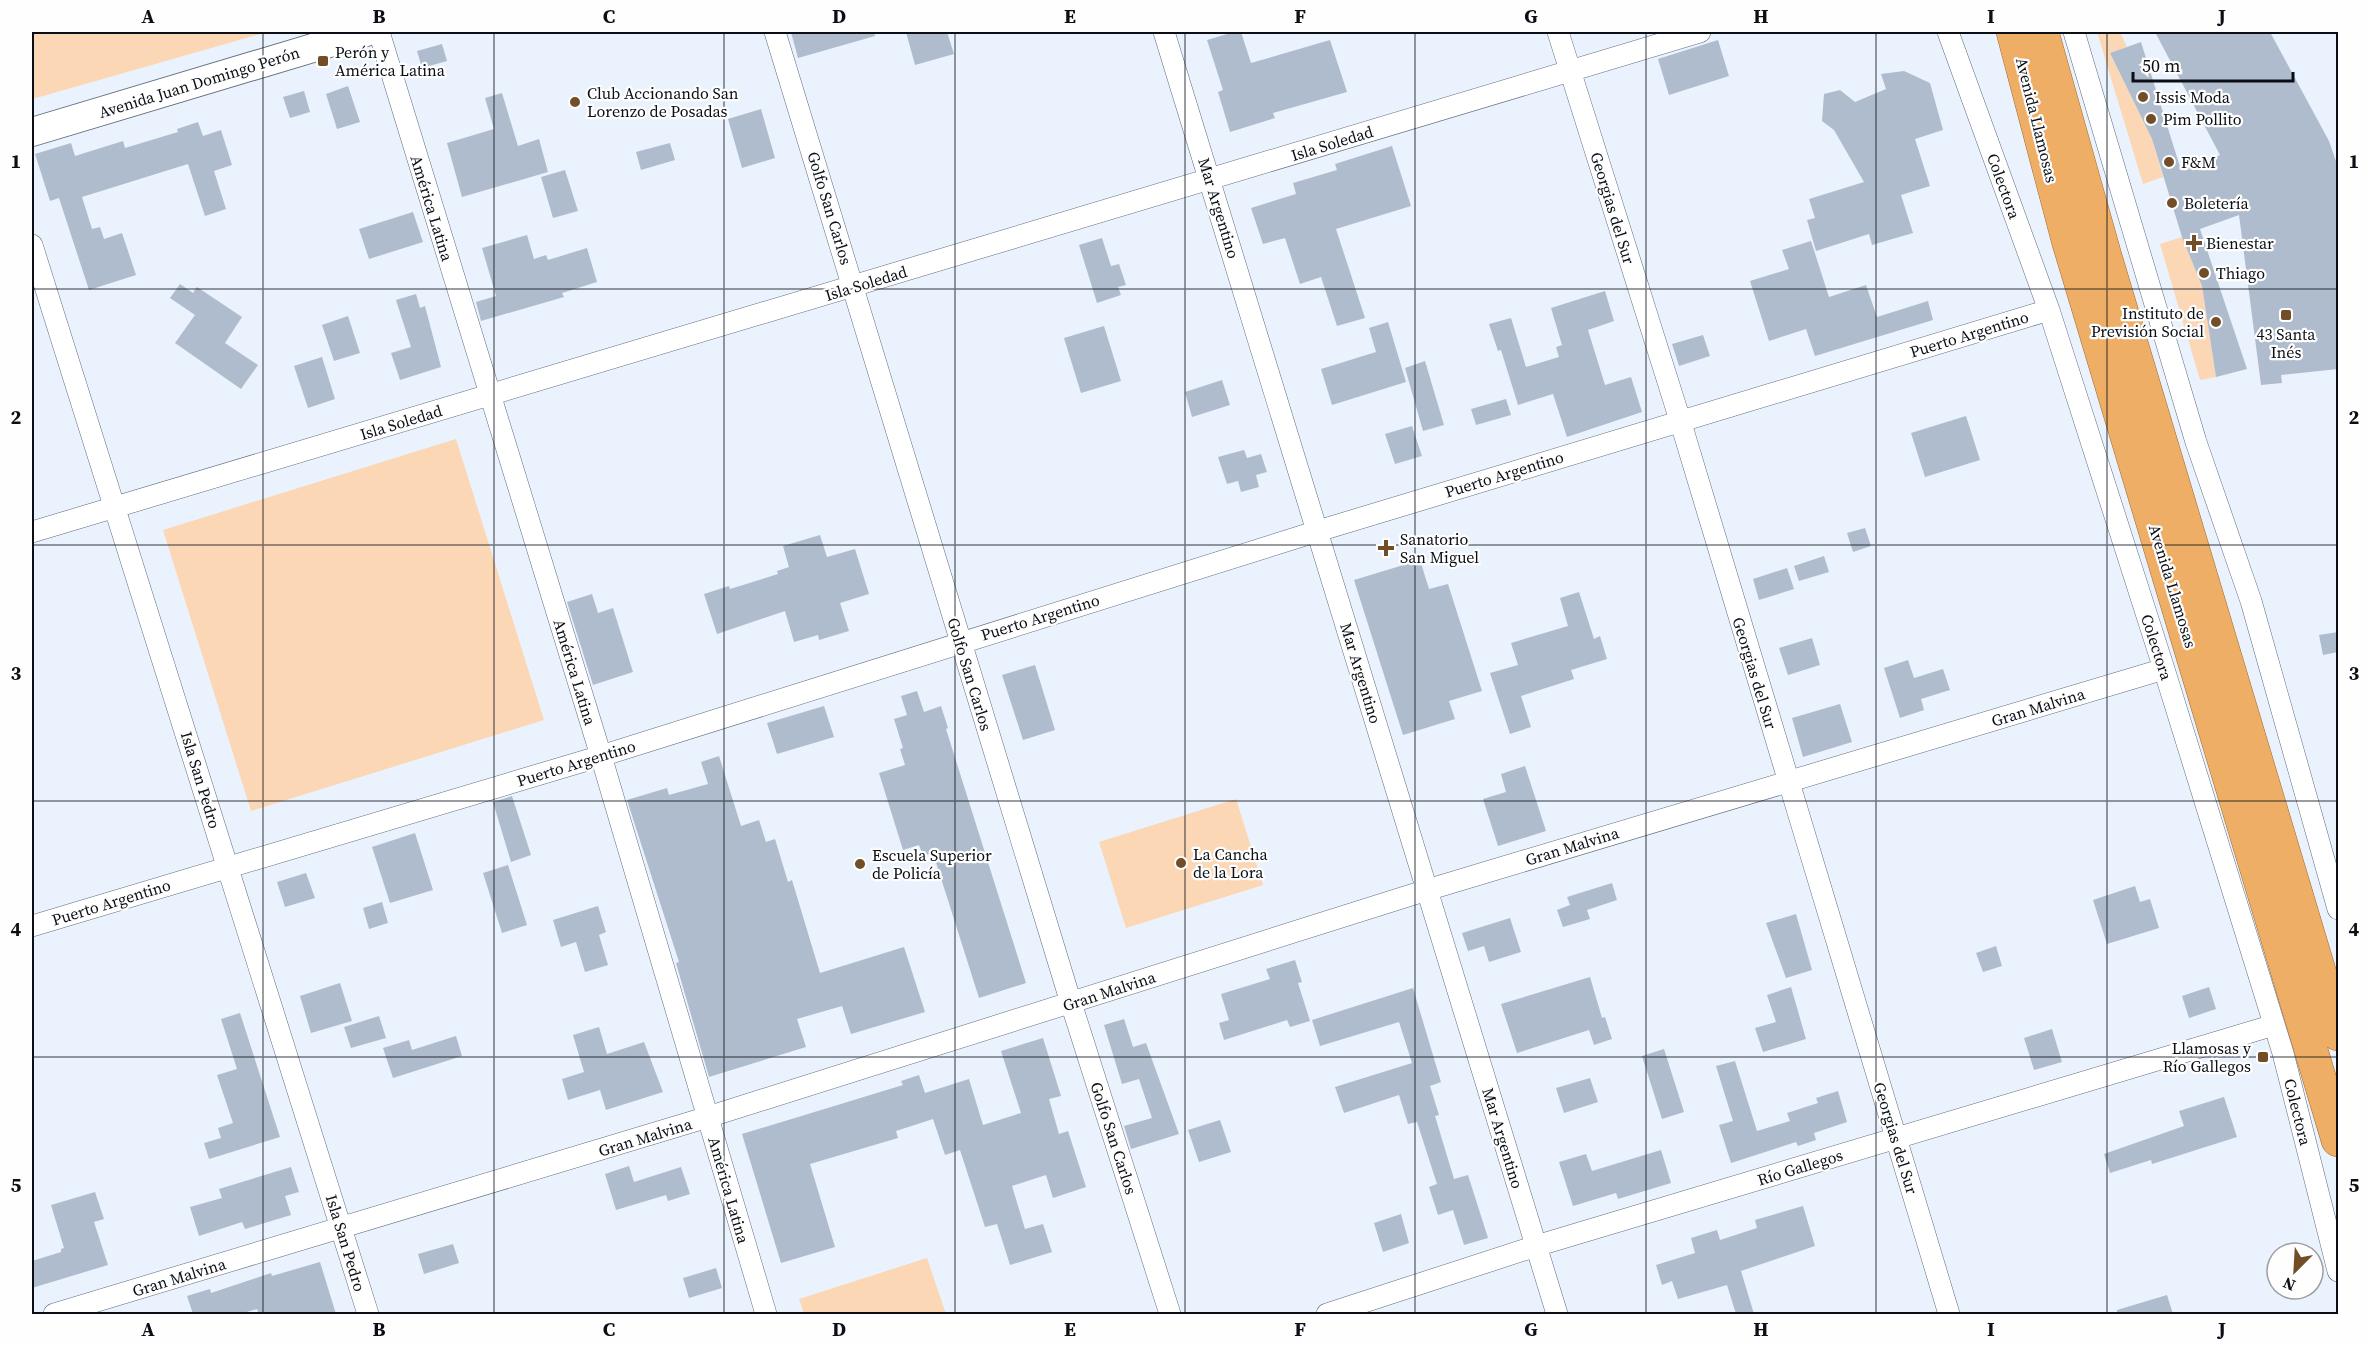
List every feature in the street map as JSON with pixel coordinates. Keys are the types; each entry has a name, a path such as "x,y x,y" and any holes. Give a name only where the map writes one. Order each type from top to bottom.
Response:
{"highway":[{"path":"1994,32 2028,84"},
{"name":"Avenida Llamosas","path":"2013,32 2068,240 2338,1140"},
{"name":"Avenida Llamosas","path":"2042,32 2105,256 2338,1034"}],"main road":[{"name":"Avenida Juan Domingo Perón","path":"32,132 366,32"}],"street":[{"name":"América Latina","path":"379,32 601,756 766,1314"},
{"name":"Golfo San Carlos","path":"775,32 1071,1004 1170,1314"},
{"name":"Mar Argentino","path":"1164,32 1557,1314"},
{"name":"Georgias del Sur","path":"1558,32 1680,420 1949,1314"},
{"name":"Isla Soledad","path":"32,532 1700,32"},
{"name":"Colectora","path":"1948,32 2049,310 2164,669 2274,1025 2338,1271"},
{"path":"2074,32 2196,442 2251,601 2338,909"},
{"name":"Isla San Pedro","path":"32,245 368,1314"},
{"name":"Puerto Argentino","path":"32,926 601,756 1318,531 2049,310"},
{"name":"Gran Malvina","path":"54,1314 708,1117 1427,890 2164,669"},
{"name":"Río Gallegos","path":"1327,1314 1536,1246 2274,1025"}],"shaded area":[{"path":"40,32 267,32 32,98 32,34"},
{"path":"2097,32 2120,32 2127,47 2110,53 2152,139 2163,177 2143,184"},
{"path":"2182,237 2202,286 2216,377 2200,380 2160,244"},
{"path":"456,439 544,720 251,811 163,530"},
{"name":"La Cancha de la Lora","path":"1236,799 1263,885 1126,928 1099,842"},
{"path":"927,1258 946,1314 804,1314 799,1299"}],"building":[{"path":"791,32 874,32 875,36 798,58"},
{"path":"906,32 947,32 954,54 915,65"},
{"path":"1241,32 1251,63 1330,40 1347,92 1273,113 1275,118 1230,132 1218,92 1223,90 1207,40"},
{"path":"2155,32 2270,32 2329,141 2338,167 2338,369 2281,375 2282,383 2261,385 2239,215 2200,229 2247,369 2216,377 2202,286 2182,237 2152,139 2110,53 2141,42 2181,170 2220,155"},
{"path":"1718,40 1729,76 1669,95 1658,59"},
{"path":"442,44 447,61 422,68 417,51"},
{"path":"1904,71 1930,83 1943,130 1915,139 1930,186 1901,195 1913,233 1872,245 1869,234 1816,251 1807,220 1815,218 1809,199 1864,182 1834,130 1822,121 1824,94 1840,90 1855,102 1886,89 1881,74"},
{"path":"348,86 360,122 337,129 326,94"},
{"path":"304,91 310,112 290,118 283,97"},
{"path":"502,93 518,146 539,139 548,172 462,197 447,143 494,129 485,98"},
{"path":"761,109 775,158 742,168 728,119"},
{"path":"198,122 203,136 221,130 232,165 214,171 226,209 205,216 188,164 82,197 92,229 100,227 104,239 122,233 136,275 89,290 59,198 50,201 35,154 71,143 75,156 123,141 125,148 178,132 177,129"},
{"path":"670,143 675,160 641,170 636,152"},
{"path":"1392,146 1411,206 1336,229 1365,318 1337,326 1321,277 1300,284 1285,238 1263,244 1251,208 1296,194 1293,183 1337,170 1335,164"},
{"path":"565,170 578,211 553,218 541,177"},
{"path":"413,212 423,242 369,259 359,229"},
{"path":"527,235 534,259 546,255 548,260 587,248 597,282 562,293 564,297 481,321 476,302 496,296 482,248"},
{"path":"1102,238 1111,266 1119,264 1126,285 1118,287 1121,295 1097,303 1079,245"},
{"path":"1811,241 1829,297 1866,285 1877,317 1928,301 1933,320 1815,356 1806,329 1769,341 1750,281 1789,269 1782,250"},
{"path":"180,284 193,293 197,287 242,317 225,343 258,365 241,389 175,343 195,315 170,298"},
{"path":"1605,291 1614,321 1588,330 1605,385 1631,377 1642,412 1567,437 1553,394 1518,405 1501,350 1498,351 1489,324 1511,318 1526,367 1559,357 1556,347 1562,345 1551,308"},
{"path":"416,294 420,308 425,306 441,367 400,380 391,353 411,347 396,300"},
{"path":"348,316 360,353 334,361 322,325"},
{"path":"1388,322 1406,382 1332,405 1321,369 1376,352 1369,328"},
{"path":"1104,326 1121,381 1081,393 1064,338"},
{"path":"1703,335 1710,356 1679,366 1672,344"},
{"path":"322,357 335,399 308,408 294,366"},
{"path":"1425,361 1444,425 1423,431 1405,368"},
{"path":"1222,380 1230,405 1192,417 1185,392"},
{"path":"1506,399 1511,415 1476,425 1471,409"},
{"path":"1966,416 1980,460 1925,477 1911,433"},
{"path":"1412,426 1422,456 1395,464 1385,434"},
{"path":"1244,450 1247,458 1261,454 1267,472 1256,475 1259,487 1241,492 1238,481 1227,484 1218,457"},
{"path":"1865,528 1871,546 1853,552 1847,533"},
{"path":"820,535 827,557 855,549 869,594 840,603 849,631 819,640 818,635 794,642 785,611 717,634 704,594 729,586 730,589 778,574 777,571 789,567 783,546"},
{"path":"1824,556 1829,572 1799,581 1794,566"},
{"path":"1420,560 1429,589 1448,584 1482,691 1449,701 1455,719 1403,735 1354,580"},
{"path":"1787,568 1794,589 1759,600 1753,579"},
{"path":"1579,592 1594,639 1600,636 1607,659 1571,670 1574,679 1521,696 1531,727 1510,734 1490,673 1518,665 1511,643 1568,626 1560,598"},
{"path":"592,594 598,613 613,608 633,672 593,685 567,602"},
{"path":"2338,632 2338,652 2323,655 2319,635"},
{"path":"1812,638 1820,665 1788,675 1779,648"},
{"path":"1908,660 1914,678 1943,669 1950,690 1921,699 1924,710 1900,718 1884,668"},
{"path":"1035,665 1055,730 1023,740 1002,675"},
{"path":"917,691 924,712 941,706 948,728 946,729 1026,983 979,998 933,853 923,856 919,845 903,850 879,773 905,765 900,749 903,748 894,719 907,715 901,696"},
{"path":"1840,704 1852,742 1803,757 1792,718"},
{"path":"824,706 834,737 777,754 767,723"},
{"path":"719,756 741,826 759,820 766,842 775,839 788,882 792,880 820,973 904,947 925,1012 851,1034 842,1006 797,1019 806,1047 709,1077 676,963 679,962 627,800 667,788 669,795 708,784 701,762"},
{"path":"1525,766 1546,831 1498,846 1483,799 1506,792 1501,774"},
{"path":"512,796 531,855 511,862 493,802"},
{"path":"415,833 433,890 390,903 372,847"},
{"path":"508,865 527,925 502,933 483,873"},
{"path":"306,873 315,898 285,907 277,882"},
{"path":"1612,883 1617,900 1587,910 1590,919 1563,927 1557,910 1570,905 1567,897"},
{"path":"2135,886 2140,902 2150,899 2159,928 2107,944 2093,900"},
{"path":"382,902 388,923 369,929 363,908"},
{"path":"598,906 606,932 599,935 608,965 585,972 576,942 561,947 553,920"},
{"path":"1796,914 1812,970 1786,978 1766,923"},
{"path":"1510,918 1521,952 1489,962 1484,946 1468,951 1462,933"},
{"path":"1996,946 2002,966 1983,972 1976,953"},
{"path":"1295,960 1302,982 1298,983 1310,1021 1290,1027 1287,1020 1224,1040 1219,1023 1229,1020 1221,994 1270,979 1266,969"},
{"path":"1590,977 1602,1018 1605,1017 1612,1039 1594,1045 1589,1030 1517,1053 1501,1004"},
{"path":"340,983 352,1021 311,1033 300,996"},
{"path":"1791,987 1806,1039 1763,1052 1755,1028 1776,1022 1767,995"},
{"path":"2209,987 2216,1009 2189,1018 2182,996"},
{"path":"1413,988 1441,1082 1430,1086 1439,1115 1435,1116 1454,1179 1468,1175 1488,1238 1464,1245 1453,1210 1438,1215 1429,1187 1437,1184 1417,1122 1408,1124 1399,1095 1344,1113 1335,1087 1412,1063 1399,1022 1320,1046 1312,1020"},
{"path":"240,1013 280,1137 209,1159 204,1143 221,1138 218,1128 233,1123 217,1075 237,1069 221,1019"},
{"path":"379,1016 386,1038 351,1048 344,1027"},
{"path":"1124,1019 1133,1047 1146,1043 1179,1134 1131,1149 1124,1126 1152,1118 1139,1079 1122,1084 1104,1025"},
{"path":"599,1027 607,1054 644,1042 663,1092 606,1110 600,1090 568,1100 562,1079 584,1072 573,1035"},
{"path":"2052,1029 2062,1062 2034,1070 2024,1038"},
{"path":"456,1036 462,1056 393,1078 383,1048 409,1040 412,1050"},
{"path":"1043,1038 1061,1096 1049,1099 1059,1134 1068,1131 1086,1187 1053,1198 1046,1175 1012,1186 1025,1229 1043,1224 1052,1252 1010,1265 997,1224 985,1227 960,1150 945,1155 933,1119 896,1131 898,1138 810,1164 835,1247 781,1263 742,1134 903,1085 901,1081 919,1075 925,1093 969,1079 983,1125 1021,1113 1001,1051"},
{"path":"1664,1049 1684,1112 1662,1119 1642,1056"},
{"path":"1735,1061 1757,1131 1790,1121 1787,1113 1818,1103 1816,1098 1838,1091 1847,1122 1814,1133 1816,1140 1798,1146 1796,1142 1731,1163 1719,1125 1733,1121 1716,1066"},
{"path":"1590,1078 1598,1102 1564,1113 1556,1088"},
{"path":"2224,1097 2237,1137 2152,1164 2151,1160 2110,1173 2104,1154 2184,1126 2179,1111"},
{"path":"1220,1120 1231,1152 1199,1162 1188,1130"},
{"path":"1661,1150 1671,1183 1618,1199 1616,1193 1573,1206 1559,1162 1586,1154 1592,1171"},
{"path":"629,1166 634,1182 681,1167 690,1194 668,1201 666,1195 616,1210 605,1174"},
{"path":"291,1167 299,1192 285,1196 291,1215 245,1229 242,1222 199,1236 190,1207 222,1198 219,1189"},
{"path":"95,1192 104,1219 94,1222 108,1265 32,1288 32,1261 61,1252 64,1248 51,1205"},
{"path":"1803,1206 1815,1246 1741,1271 1754,1314 1736,1314 1727,1285 1678,1299 1672,1281 1662,1285 1656,1265 1695,1253 1691,1238 1717,1230 1720,1240 1757,1228 1755,1220"},
{"path":"1401,1214 1409,1243 1383,1252 1374,1223"},
{"path":"453,1244 459,1263 424,1274 418,1254"},
{"path":"320,1262 336,1314 259,1314 257,1309 240,1314 193,1314 187,1296 210,1289 211,1293 271,1273 272,1276"},
{"path":"716,1268 722,1288 689,1298 683,1278"},
{"path":"2167,1295 2173,1314 2117,1314 2117,1310"}],"place":[{"name":"Perón y América Latina","path":"323,61"},
{"name":"Issis Moda","path":"2143,97"},
{"name":"Club Accionando San Lorenzo de Posadas","path":"575,102"},
{"name":"Pim Pollito","path":"2151,119"},
{"name":"F&M","path":"2169,162"},
{"name":"Boletería","path":"2172,203"},
{"name":"Bienestar","path":"2194,243"},
{"name":"Thiago","path":"2204,273"},
{"name":"43 Santa Inés","path":"2286,315"},
{"name":"Instituto de Previsión Social","path":"2216,322"},
{"name":"Sanatorio San Miguel","path":"1386,548"},
{"name":"La Cancha de la Lora","path":"1181,863"},
{"name":"Escuela Superior de Policía","path":"860,864"},
{"name":"Llamosas y Río Gallegos","path":"2263,1057"}]}
